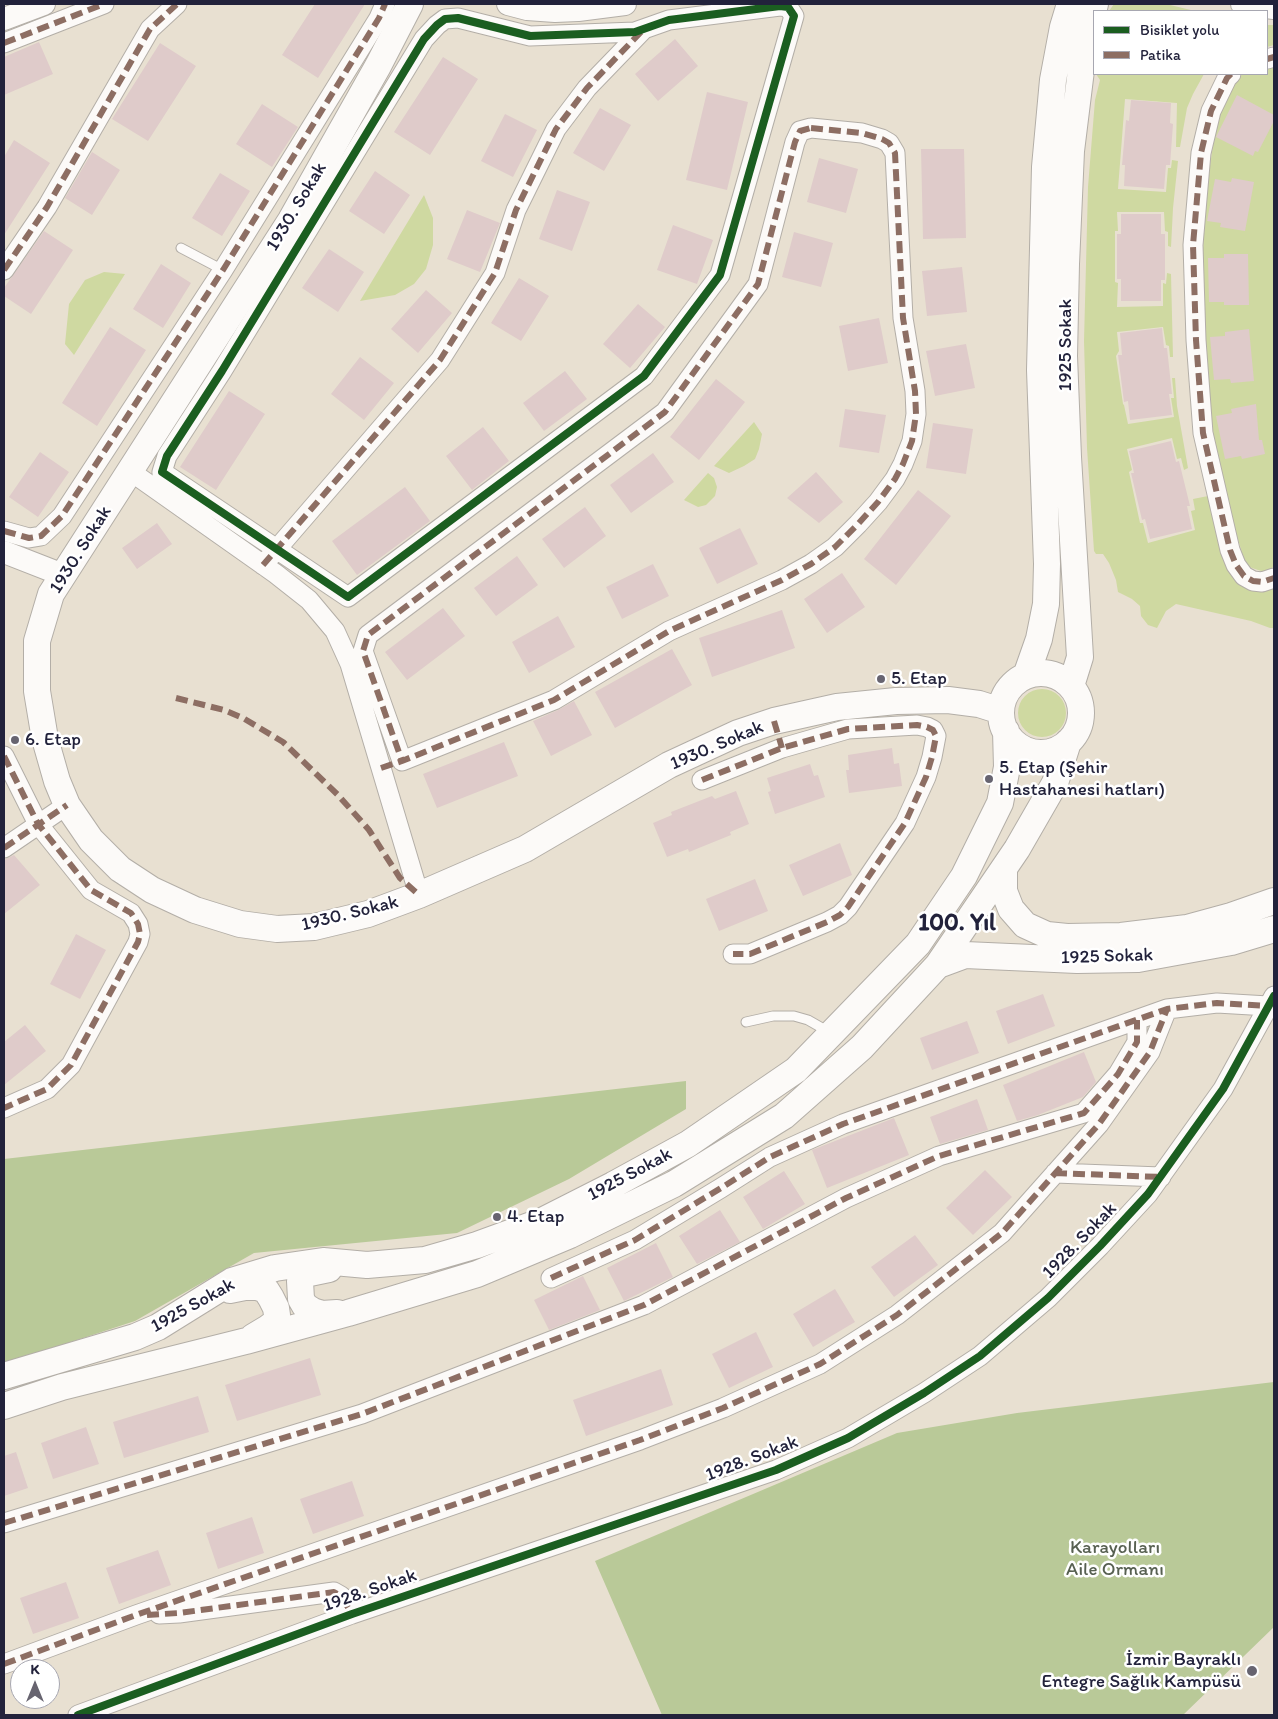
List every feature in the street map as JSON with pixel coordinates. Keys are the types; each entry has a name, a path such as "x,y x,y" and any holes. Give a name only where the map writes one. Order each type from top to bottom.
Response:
{"main road":[{"name":"1930. Sokak","path":"410,4 378,66 291,220 51,594 37,640 37,692 45,739 57,781 67,805 91,840 120,870 152,890 195,910 240,924 277,929 314,926 368,914 419,895 525,849 669,766 738,733 774,722 836,707 896,701 948,700 979,704 1004,721"},
{"name":"1925 Sokak","path":"1026,676 1039,640 1046,604 1047,564 1040,370 1045,167 1053,80 1062,27 1070,4"},
{"name":"1925 Sokak","path":"1071,686 1080,657 1064,356 1066,264 1072,143 1083,54 1093,12"},
{"path":"1038,673 1050,674 1061,678 1071,686 1078,696 1081,715 1076,733 1068,742 1058,749 1034,752 1022,748 1013,741 1004,721 1003,699 1008,689 1016,681 1038,673"},
{"name":"1925 Sokak","path":"4,1376 135,1337 158,1327 232,1281 274,1268 323,1261 367,1265 425,1260 477,1245 540,1222 688,1144 796,1070 918,944 964,876 1000,803 1007,767 1004,721"},
{"name":"1925 Sokak","path":"4,1406 62,1387 246,1341 477,1274 570,1235 674,1184 784,1116 862,1047 938,965 1004,869 1055,783 1068,742"},
{"name":"1925 Sokak","path":"1004,869 1004,891 1012,909 1025,925 1047,935 1067,937 1121,936 1188,928 1274,901"},
{"name":"1925 Sokak","path":"938,965 965,956 1076,960 1138,959 1231,942 1274,929"},
{"path":"348,1312 322,1314 313,1312 305,1306 301,1299 300,1281 305,1274 367,1265"},
{"path":"192,1306 229,1290 244,1286 258,1287 266,1290 276,1308 276,1322 246,1341"}],"street":[{"path":"4,19 44,4"},
{"path":"4,43 104,4"},
{"path":"4,270 47,207 150,29 177,4"},
{"path":"4,531 29,538 41,536 62,516 223,270 379,18 385,4"},
{"path":"508,4 527,9 555,11 625,4"},
{"path":"1242,4 1274,8"},
{"path":"780,6 788,8 794,16 720,275 644,376 348,597 277,549 162,472 167,456 227,363 424,39 437,25 445,19 458,18 530,36 635,32 669,20 780,6"},
{"path":"263,565 440,360 494,272 516,210 556,129 587,88 643,30"},
{"path":"1230,75 1211,111 1203,147 1193,245 1196,340 1203,432 1230,550 1236,565 1244,576 1253,581 1262,582 1274,578"},
{"path":"381,768 402,761 554,700 669,631 782,580 811,564 835,547 878,502 895,480 904,464 912,441 916,414 915,391 904,318 895,153 889,143 882,138 862,133 811,128 800,131 783,183 758,284 665,412 368,635 363,651 402,761"},
{"path":"130,471 263,565 309,600 335,631 350,664 419,895"},
{"path":"4,552 63,575"},
{"path":"774,722 782,748"},
{"path":"702,780 782,748 848,729 917,725 933,730 936,736 926,777 905,822 848,907 840,915 819,926 750,954 733,954"},
{"path":"4,756 38,824 91,890 131,913 138,924 140,934 138,942 71,1065 47,1089 4,1108"},
{"path":"4,848 67,805"},
{"path":"552,1278 635,1240 770,1157 843,1124 1167,1009 1217,1003 1271,1001"},
{"name":"1928. Sokak","path":"78,1715 352,1614 776,1470 848,1438 924,1393 980,1356 1048,1298 1148,1194 1223,1089 1271,1001"},
{"path":"4,1664 136,1615 640,1440 723,1408 820,1364 897,1315 1002,1233 1099,1124 1150,1052 1167,1009"},
{"path":"4,1523 362,1414 644,1305 846,1198 939,1156 1084,1113 1118,1074 1137,1042 1137,1020"},
{"path":"1056,1173 1161,1177"},
{"path":"136,1615 179,1613 334,1592 341,1596 352,1614"}],"lane":[{"path":"181,248 223,270"},
{"path":"746,1022 773,1016 794,1016 808,1020 832,1034"}],"green space":[{"path":"1114,4 1166,4 1191,10 1110,10"},
{"path":"1268,25 1274,25 1274,45 1268,47"},
{"path":"1274,64 1274,566 1269,571 1261,571 1249,567 1245,563 1234,526 1215,444 1206,383 1201,280 1207,187 1217,117 1239,76 1268,75 1268,67"},
{"path":"1097,75 1203,75 1187,108 1180,147 1176,147 1177,103 1125,99 1118,189 1166,192 1168,168 1171,168 1172,160 1178,161 1171,247 1168,246 1168,232 1165,231 1164,212 1117,212 1118,231 1115,231 1115,282 1118,283 1117,307 1163,306 1163,283 1166,284 1167,273 1171,274 1173,357 1170,357 1169,346 1166,345 1163,327 1117,332 1119,351 1116,356 1123,404 1128,424 1174,417 1171,398 1174,398 1172,378 1175,378 1177,406 1188,468 1184,470 1181,458 1177,459 1172,438 1127,449 1132,470 1129,472 1140,523 1143,523 1148,543 1195,530 1191,511 1195,510 1193,499 1208,496 1226,565 1236,580 1274,586 1274,628 1176,604 1166,611 1157,628 1148,625 1141,616 1140,606 1132,599 1118,592 1116,580 1103,554 1096,554 1094,551 1087,448 1084,341 1088,187 1095,100 1100,80"},
{"path":"424,195 433,218 433,245 426,269 414,284 395,295 360,301"},
{"path":"104,272 125,274 74,355 65,344 69,304 85,280"},
{"path":"754,422 762,434 755,459 729,473 714,466"},
{"path":"708,473 714,478 717,487 715,496 706,505 698,507 684,500"},
{"path":"1037,689 1047,689 1059,696 1066,708 1066,718 1059,730 1047,737 1037,737 1029,733 1022,726 1018,718 1018,708 1022,700 1029,693"},
{"path":"686,1081 686,1109 569,1179 457,1233 254,1253 135,1321 4,1364 4,1159"},
{"name":"Karayolları Aile Ormanı","path":"1274,1382 1274,1627 1183,1715 662,1715 595,1561 897,1433 1017,1413"}],"building":[{"path":"315,4 365,4 318,78 282,55"},
{"path":"675,39 698,66 658,101 635,74"},
{"path":"39,42 53,74 4,95 4,57"},
{"path":"160,43 196,66 148,141 112,119"},
{"path":"443,57 478,79 430,155 394,132"},
{"path":"707,92 748,102 727,190 686,180"},
{"path":"1237,95 1274,115 1274,121 1258,152 1255,151 1253,156 1216,137"},
{"path":"1131,100 1171,103 1170,123 1173,124 1170,165 1166,165 1164,189 1124,186 1125,165 1122,165 1126,120 1129,121"},
{"path":"262,104 298,127 272,167 236,144"},
{"path":"600,108 631,125 604,171 573,153"},
{"path":"505,114 537,130 513,177 481,161"},
{"path":"14,140 50,163 4,235 4,157"},
{"path":"921,149 964,149 966,238 923,239"},
{"path":"92,152 120,170 92,215 65,198"},
{"path":"819,158 858,169 846,213 807,202"},
{"path":"375,171 410,195 384,234 349,211"},
{"path":"220,173 250,191 222,236 192,218"},
{"path":"1232,178 1254,182 1245,231 1220,227 1221,223 1207,221 1215,179 1231,182"},
{"path":"557,190 590,202 572,251 539,239"},
{"path":"467,210 500,223 480,272 447,259"},
{"path":"1121,214 1161,214 1161,234 1165,234 1165,280 1161,280 1161,301 1121,301 1121,279 1117,279 1117,234 1121,234"},
{"path":"673,225 713,240 697,284 657,270"},
{"path":"44,231 73,250 31,314 4,296 4,288"},
{"path":"794,232 833,243 821,287 782,277"},
{"path":"329,249 364,272 338,312 302,288"},
{"path":"1224,254 1248,254 1249,305 1224,305 1224,302 1209,302 1208,258 1224,258"},
{"path":"161,264 191,283 163,328 133,309"},
{"path":"962,267 967,312 927,316 922,271"},
{"path":"519,278 549,296 521,341 491,323"},
{"path":"426,290 452,313 418,353 391,329"},
{"path":"638,304 665,327 630,368 603,344"},
{"path":"879,318 888,363 848,371 839,326"},
{"path":"110,327 146,350 97,426 62,403"},
{"path":"1162,328 1164,348 1167,348 1172,394 1169,394 1172,415 1130,420 1128,401 1124,402 1118,355 1122,355 1120,333"},
{"path":"1249,329 1254,381 1231,383 1230,379 1214,380 1210,337 1225,336 1225,332"},
{"path":"966,344 975,388 935,396 926,351"},
{"path":"360,357 394,383 364,420 331,394"},
{"path":"565,371 587,399 544,431 523,403"},
{"path":"716,379 745,402 699,460 670,437"},
{"path":"229,391 265,414 216,490 180,467"},
{"path":"1256,404 1259,440 1262,440 1265,454 1242,459 1241,456 1225,459 1216,416 1232,413 1231,409"},
{"path":"845,409 886,415 879,453 839,447"},
{"path":"933,423 973,429 966,474 926,468"},
{"path":"483,427 509,461 472,490 446,456"},
{"path":"1171,441 1176,462 1179,461 1190,506 1187,506 1192,529 1150,539 1145,519 1142,520 1131,473 1134,473 1129,451"},
{"path":"40,452 69,472 38,517 9,497"},
{"path":"653,453 674,482 631,513 610,485"},
{"path":"816,472 843,502 819,523 787,498"},
{"path":"405,487 430,521 357,575 332,541"},
{"path":"918,490 951,516 896,585 864,559"},
{"path":"585,507 606,536 564,568 542,539"},
{"path":"157,523 172,544 137,569 122,548"},
{"path":"740,528 758,564 717,584 699,548"},
{"path":"517,556 538,585 496,616 474,588"},
{"path":"653,564 669,596 622,619 606,587"},
{"path":"842,573 865,607 827,633 804,599"},
{"path":"443,608 465,636 407,680 385,652"},
{"path":"782,610 795,648 712,677 699,638"},
{"path":"558,616 575,647 529,673 512,642"},
{"path":"672,649 692,685 615,728 595,692"},
{"path":"574,701 592,735 551,756 533,721"},
{"path":"504,742 518,776 437,808 423,774"},
{"path":"892,748 894,764 899,763 902,786 849,793 846,770 849,770 848,755"},
{"path":"810,764 814,776 818,775 825,797 775,814 768,792 771,791 767,778"},
{"path":"736,791 749,824 730,832 731,835 689,852 688,849 667,857 653,823 672,815 671,812 712,796 715,799"},
{"path":"840,843 852,875 803,896 789,865"},
{"path":"14,855 40,885 4,914 4,860"},
{"path":"755,879 768,911 719,931 706,899"},
{"path":"76,934 106,950 80,999 50,984"},
{"path":"1043,994 1055,1026 1008,1044 996,1011"},
{"path":"967,1021 979,1053 932,1070 920,1038"},
{"path":"25,1025 46,1051 4,1085 4,1042"},
{"path":"1084,1052 1096,1082 1083,1097 1038,1115 1017,1121 1003,1085"},
{"path":"977,1099 988,1130 940,1144 930,1117"},
{"path":"894,1118 909,1155 827,1188 812,1150"},
{"path":"985,1170 1012,1197 973,1235 946,1208"},
{"path":"784,1171 805,1204 763,1229 743,1197"},
{"path":"720,1210 740,1242 697,1264 679,1236"},
{"path":"915,1235 938,1265 894,1297 871,1267"},
{"path":"656,1243 673,1277 624,1301 607,1268"},
{"path":"583,1276 600,1310 549,1330 534,1300"},
{"path":"835,1289 855,1322 813,1347 793,1314"},
{"path":"756,1332 773,1367 729,1388 712,1354"},
{"path":"310,1358 321,1395 237,1421 225,1385"},
{"path":"661,1369 673,1405 586,1436 573,1400"},
{"path":"198,1396 209,1432 124,1458 113,1422"},
{"path":"86,1427 99,1464 53,1479 41,1443"},
{"path":"16,1452 28,1488 4,1496 4,1456"},
{"path":"352,1481 364,1516 313,1534 300,1499"},
{"path":"252,1517 264,1553 218,1569 206,1533"},
{"path":"158,1550 171,1585 119,1604 106,1568"},
{"path":"66,1582 79,1618 33,1634 20,1598"}],"marked path":[{"path":"4,43 104,4"},
{"path":"4,270 47,207 150,29 177,4"},
{"path":"4,531 29,538 41,536 62,516 223,270 379,18 385,4"},
{"path":"263,565 440,360 495,273 516,210 556,129 587,88 641,32"},
{"path":"1268,59 1274,57"},
{"path":"1230,75 1211,111 1201,153 1193,245 1196,340 1203,433 1230,550 1236,565 1244,576 1253,581 1262,582 1274,578"},
{"path":"811,128 862,133 889,143 895,153 903,318 915,391 916,414 912,441 895,479 858,524 835,547 811,564 782,580 669,631 554,700 402,761 363,651 368,635 665,412 758,284 795,142 800,131 811,128"},
{"path":"176,698 224,710 243,718 283,742 338,795 369,830 400,878 419,895"},
{"path":"774,721 782,748"},
{"path":"702,780 782,748 848,729 917,725 933,730 936,736 926,777 905,823 848,907 840,915 827,922 750,954 733,954"},
{"path":"4,756 38,824 91,890 131,913 138,924 140,934 138,942 71,1065 47,1089 4,1108"},
{"path":"381,768 402,761"},
{"path":"4,848 67,805"},
{"path":"551,1278 635,1240 770,1157 843,1124 1167,1009 1217,1003 1268,1006"},
{"path":"4,1664 136,1615 640,1440 723,1408 820,1364 897,1315 1002,1233 1099,1124 1150,1052 1167,1009"},
{"path":"4,1523 362,1414 644,1305 846,1198 939,1156 1084,1113 1118,1074 1137,1042 1137,1020"},
{"path":"1055,1173 1161,1177"},
{"path":"147,1615 179,1613 334,1592 341,1596 352,1614"}],"cycle path":[{"path":"780,6 788,7 794,16 720,275 644,376 348,597 162,472 167,456 222,371 424,39 437,25 445,19 458,18 530,36 635,32 669,20 780,6"},
{"path":"78,1715 352,1614 776,1470 848,1438 924,1393 980,1356 1048,1298 1148,1194 1223,1089 1274,996"}],"place":[{"name":"5. Etap","path":"881,679"},
{"name":"6. Etap","path":"15,740"},
{"name":"5. Etap (Şehir Hastahanesi hatları)","path":"989,779"},
{"name":"4. Etap","path":"497,1217"},
{"name":"İzmir Bayraklı Entegre Sağlık Kampüsü","path":"1252,1671"}],"district":[{"name":"100. Yıl","path":"957,924"}]}
